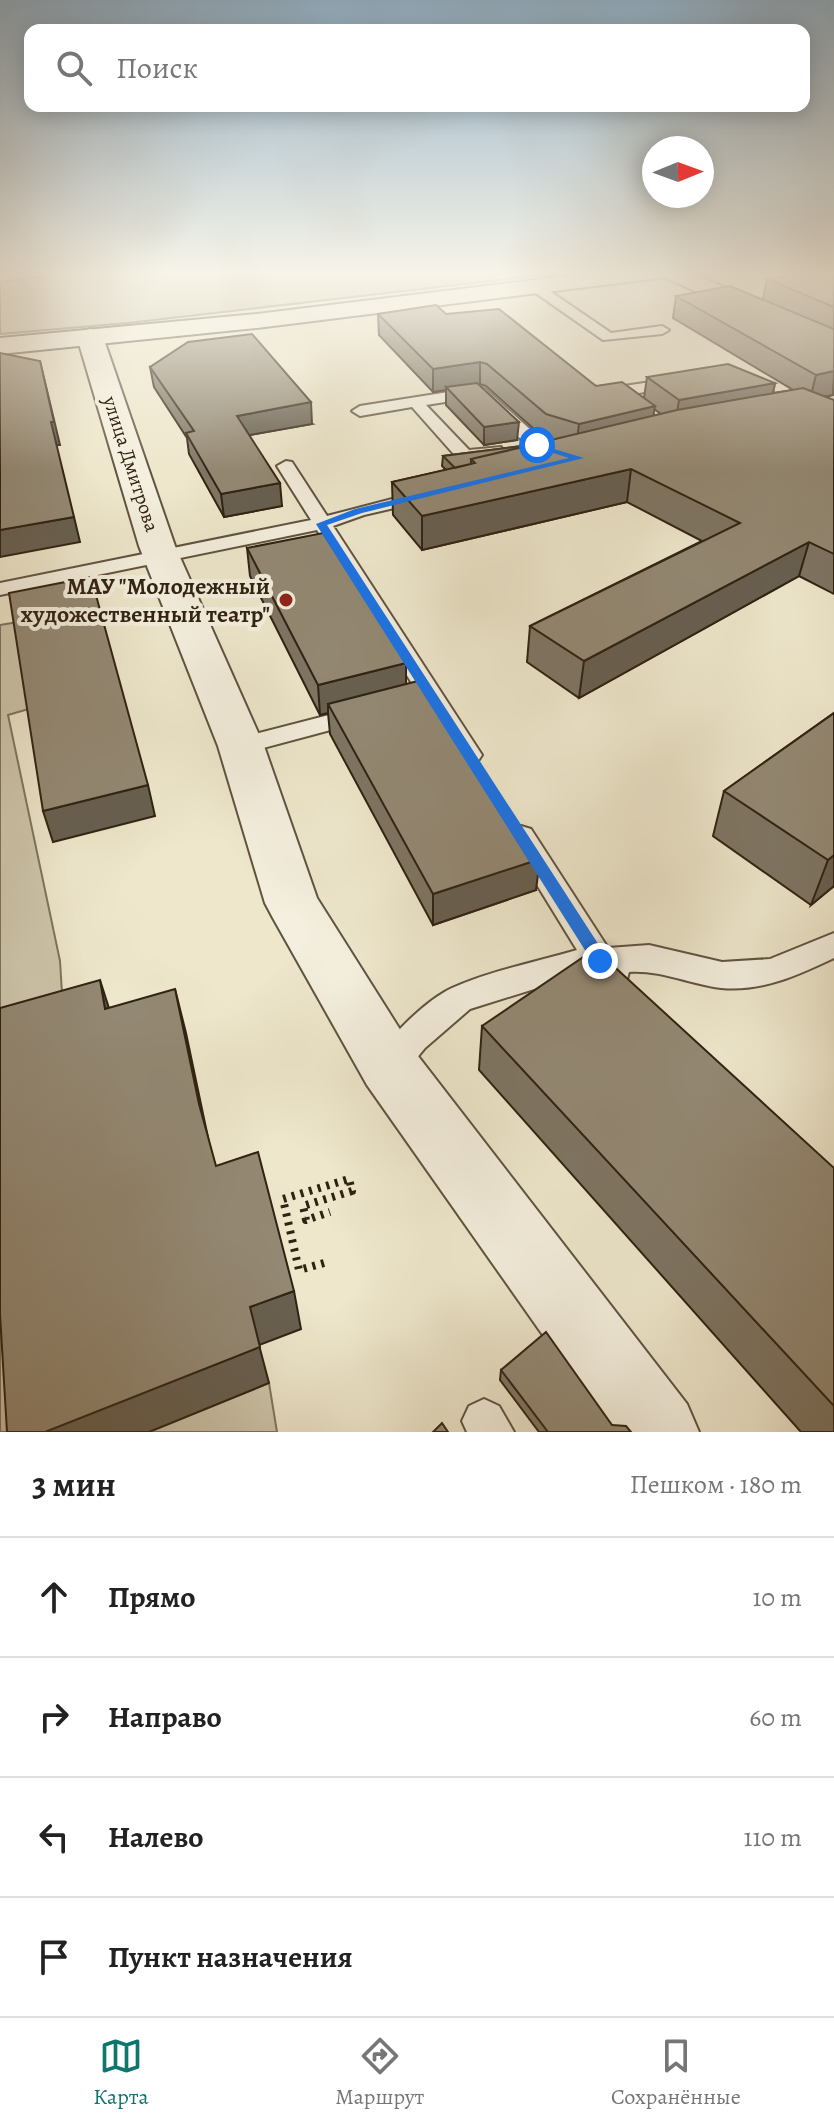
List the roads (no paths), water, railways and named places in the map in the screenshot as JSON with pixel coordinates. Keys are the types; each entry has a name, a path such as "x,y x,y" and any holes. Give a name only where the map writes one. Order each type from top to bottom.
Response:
{"street":[{"path":"0,346 82,338"},
{"name":"улица Дмитрова","path":"90,338 158,551 241,746 292,903 389,1066 659,1432"}],"lane":[{"path":"601,380 639,408"},
{"path":"617,392 691,380"},
{"path":"360,411 480,392 537,445 579,458 550,465"},
{"path":"415,402 465,456 537,445"},
{"path":"286,466 483,776"},
{"path":"0,589 158,551 321,524 358,511 447,490"},
{"path":"241,746 432,697"},
{"path":"508,816 600,961 635,993"},
{"path":"389,1066 413,1038 460,999 579,962 649,958 722,975 772,972 834,945"}],"place":[{"name":"МАУ \"Молодежный художественный театр\"","path":"286,600"}]}
